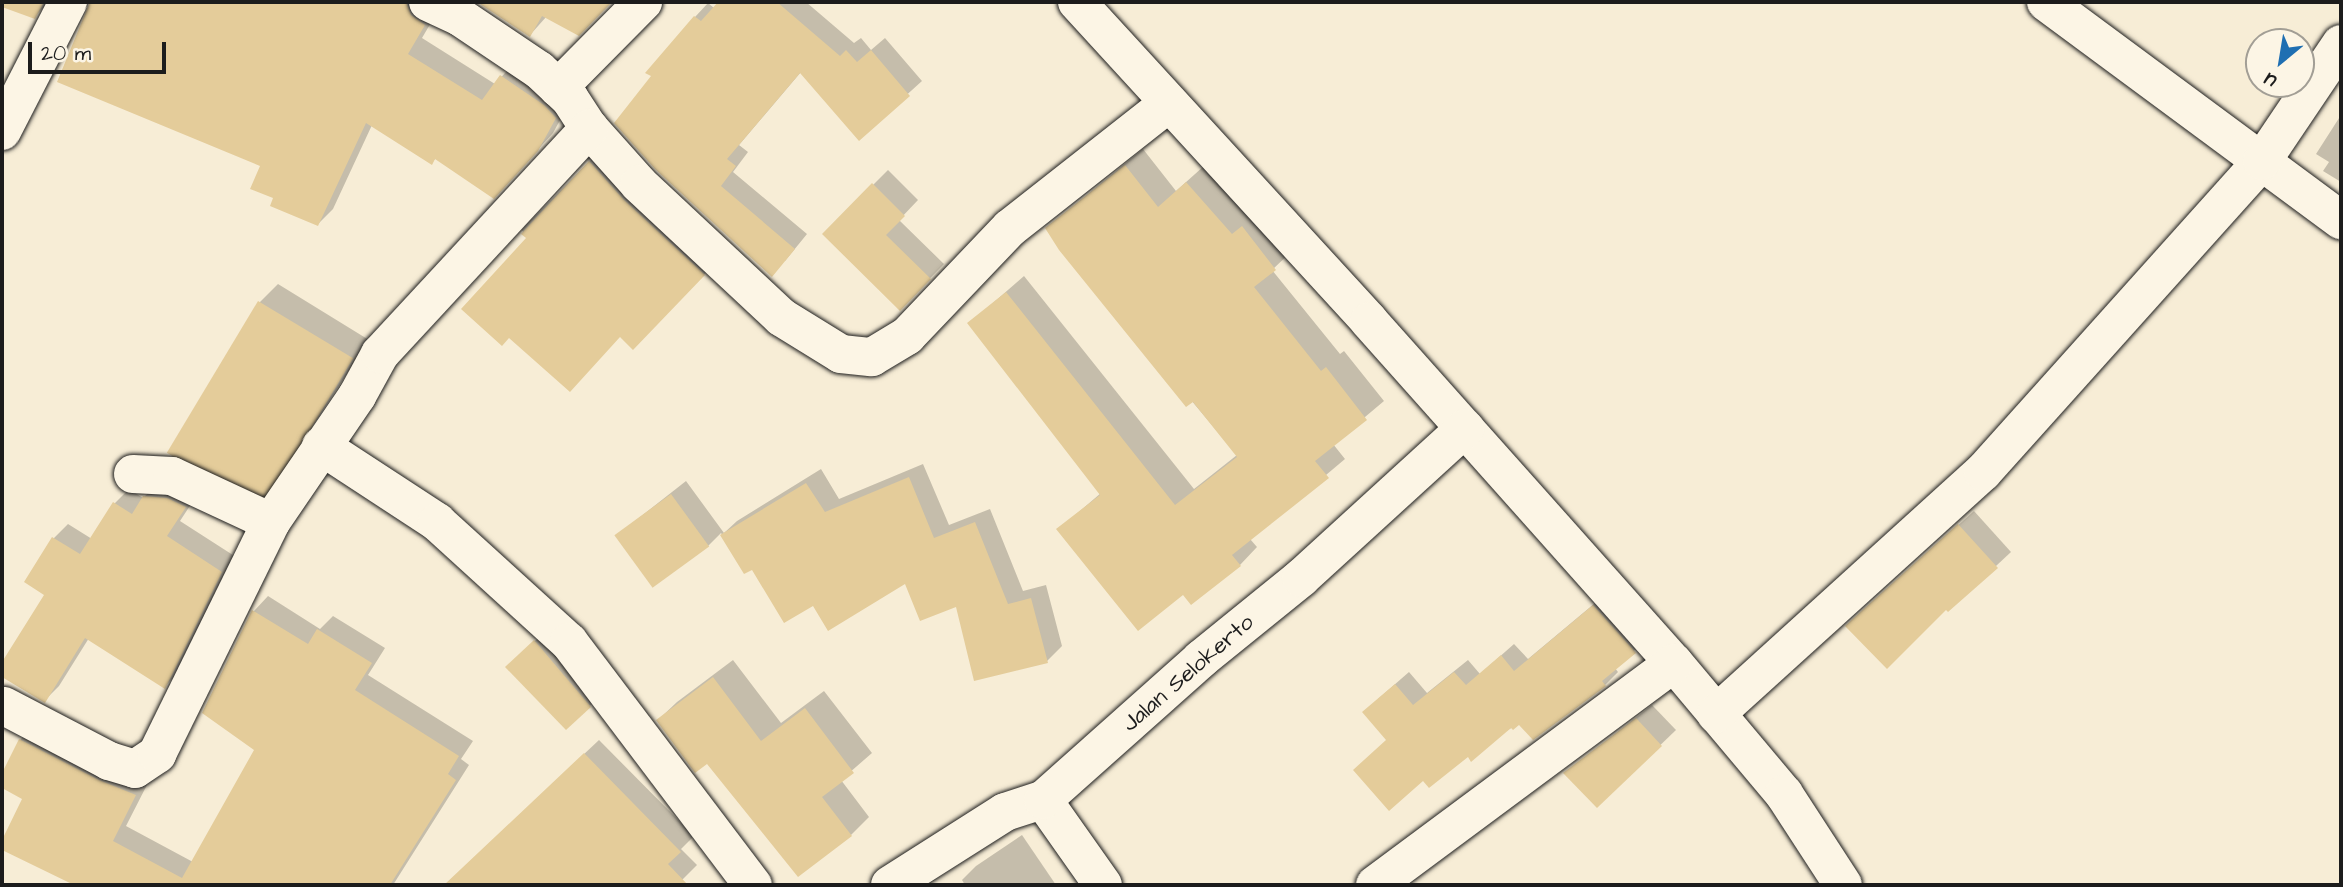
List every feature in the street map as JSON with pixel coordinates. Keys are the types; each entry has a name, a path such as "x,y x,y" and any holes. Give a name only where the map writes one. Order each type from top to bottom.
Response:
{"street":[{"path":"2,131 68,2"},
{"path":"428,2 460,17 539,70 570,99 589,128 639,184 781,317 841,354 872,357 907,336 1010,228 1169,103"},
{"path":"558,88 643,2"},
{"path":"1077,2 1465,428 1674,663 1784,793 1843,885"},
{"path":"2046,2 2341,220"},
{"path":"1716,714 1983,472 2262,160 2341,44"},
{"path":"4,706 109,761 135,769 157,754 271,522 356,396 380,354 589,128"},
{"name":"Jalan Selokerto","path":"890,885 1005,812 1043,800 1201,659 1301,578 1465,428"},
{"path":"321,446 437,522 569,642 753,885"},
{"path":"133,474 172,475 271,522"},
{"path":"1374,885 1674,663"},
{"path":"1043,800 1103,885"}],"building":[{"path":"3,2 44,2 35,19 2,7"},
{"path":"90,2 406,2 411,15 425,25 408,54 482,100 500,75 544,105 556,118 538,151 494,199 435,159 432,165 366,123 318,226 270,206 273,198 250,189 260,166 57,82"},
{"path":"477,2 612,2 579,36 542,16 530,37"},
{"path":"718,2 777,2 840,56 846,50 857,62 871,50 910,96 859,141 800,73 727,159 736,166 721,186 795,249 772,277 655,169 614,123 651,76 645,73 694,16 701,21"},
{"path":"589,161 624,200 705,275 633,350 620,337 570,392 509,338 502,346 461,309 526,238 521,234"},
{"path":"1125,165 1158,207 1186,182 1232,234 1242,226 1276,270 1254,287 1321,371 1326,367 1367,420 1315,461 1329,478 1232,555 1241,566 1191,605 1183,595 1138,631 1056,529 1100,495 967,323 1006,292 1175,505 1237,457 1193,402 1186,407 1059,250 1045,228"},
{"path":"872,183 905,216 886,235 931,279 900,311 822,234"},
{"path":"258,301 353,358 262,510 167,453"},
{"path":"909,477 934,538 975,522 1008,604 1031,598 1048,663 974,681 956,607 920,621 905,584 828,631 813,606 784,623 752,570 744,574 720,535 806,483 825,512"},
{"path":"671,494 709,547 653,588 614,535"},
{"path":"143,496 167,498 186,507 167,536 222,572 165,689 85,638 45,703 2,677 2,662 44,595 24,582 52,537 80,554 113,502 132,514"},
{"path":"1958,524 1998,568 1948,612 1946,610 1887,669 1845,626"},
{"path":"1593,605 1636,653 1602,681 1606,686 1533,740 1519,725 1513,730 1511,728 1471,762 1468,757 1429,788 1423,781 1389,811 1353,770 1386,740 1362,712 1395,684 1413,705 1454,672 1466,685 1501,655 1514,671"},
{"path":"252,610 308,644 317,629 372,663 355,690 459,756 448,774 456,780 390,885 74,885 2,850 2,840 22,799 2,788 2,773 19,739 99,780 136,795 113,841 182,878 254,750 202,713"},
{"path":"534,640 591,707 566,730 505,667"},
{"path":"713,677 761,741 805,708 854,773 822,797 852,836 798,877 707,764 695,773 656,720"},
{"path":"1636,718 1662,746 1597,808 1563,773"},
{"path":"584,753 681,852 668,864 688,885 444,885"}]}
